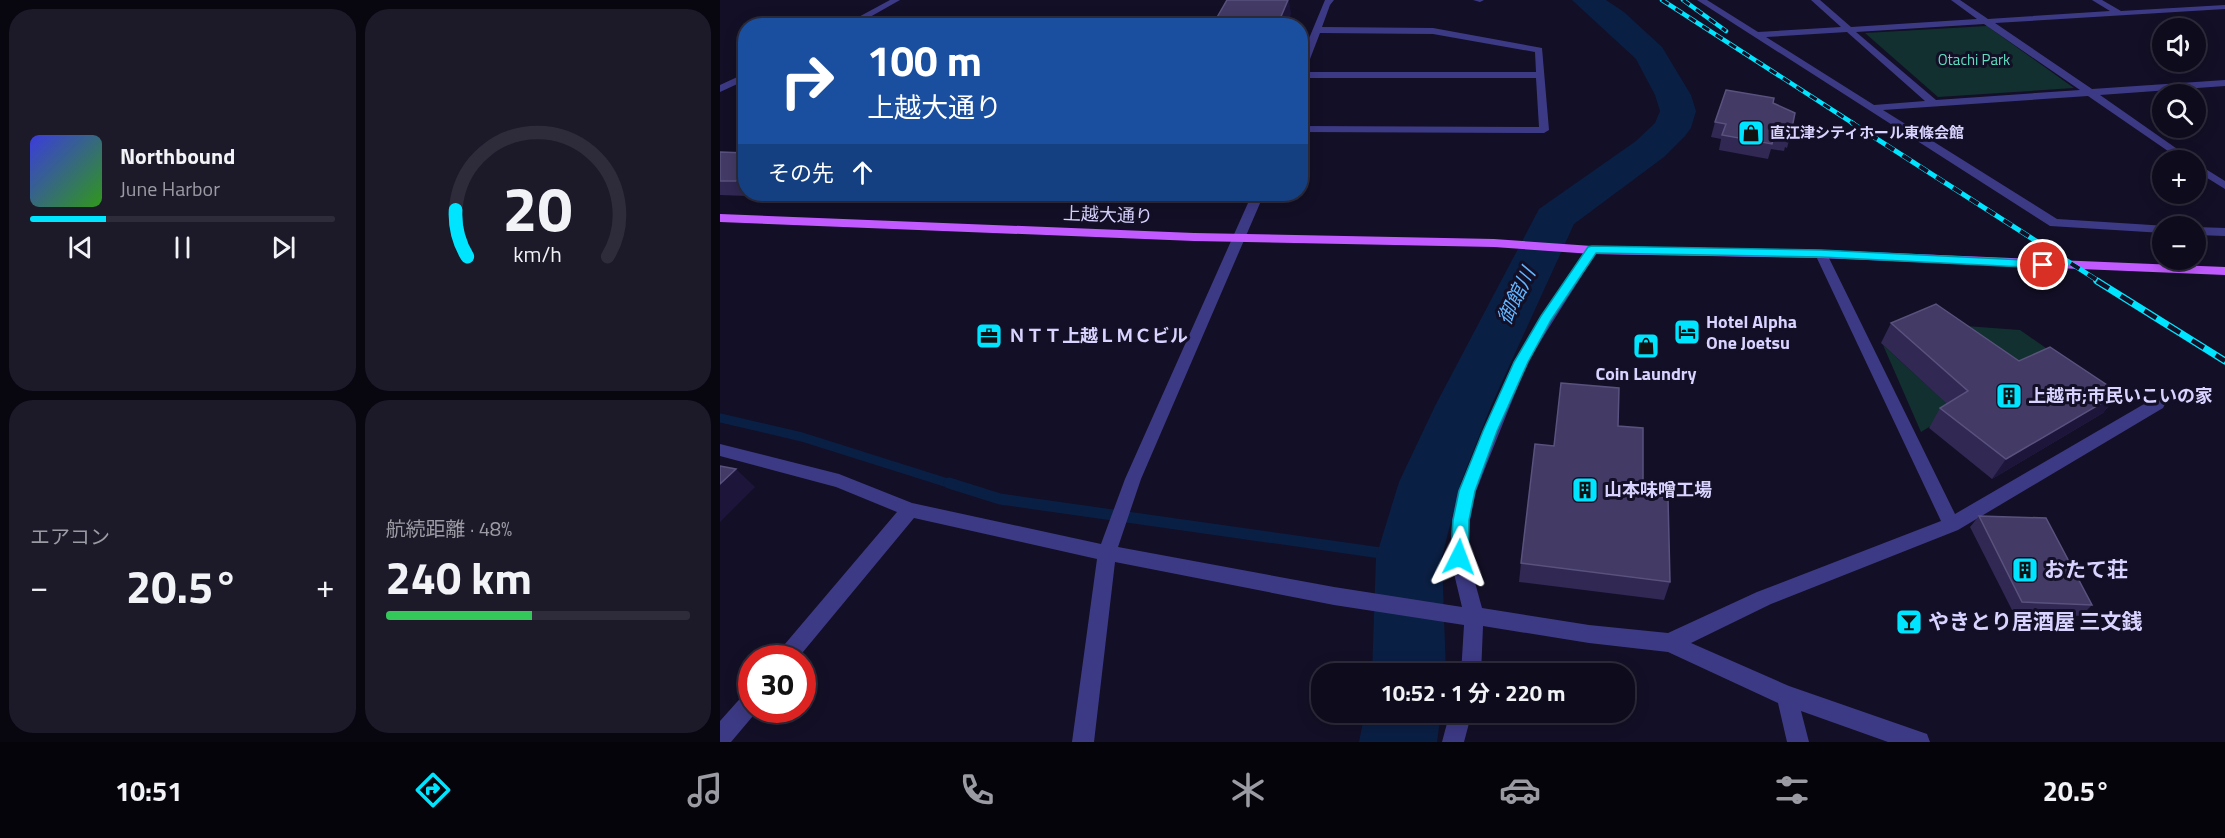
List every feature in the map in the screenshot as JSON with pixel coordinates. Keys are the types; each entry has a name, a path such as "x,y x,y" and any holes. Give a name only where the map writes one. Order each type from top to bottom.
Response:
{"main road":[{"name":"上越大通り","path":"720,218 1238,238 1494,243 1592,250"},
{"path":"1592,250 1821,254 2225,271"}],"street":[{"path":"861,18 896,0"},
{"path":"1308,54 1326,4 1330,0"},
{"path":"1701,0 2054,223 2152,228"},
{"path":"1815,0 1934,104"},
{"path":"1955,0 2174,150"},
{"path":"2096,0 2121,14"},
{"path":"1757,35 2225,7"},
{"path":"1308,129 1544,130 1539,50 1433,31 1318,30"},
{"path":"1308,74 1541,75"},
{"path":"720,89 738,80"},
{"path":"1872,108 2225,83"},
{"path":"2206,173 2225,186"},
{"path":"1083,742 1093,648 1107,553 1133,479 1255,201"},
{"path":"2206,231 2225,232"},
{"path":"1472,663 1474,616 1459,557 1461,520 1467,491 1490,431 1521,362 1546,319 1592,250"},
{"path":"1821,254 1952,525"},
{"path":"1669,643 1764,598 1952,525 2157,404"},
{"path":"720,450 839,481 910,510 1107,553 1454,616 1474,616 1589,634 1669,643 1787,696 1918,742"},
{"path":"797,645 910,510"},
{"path":"1787,696 1798,742"},
{"path":"720,738 738,717"},
{"path":"1453,742 1458,723"}],"green space":[{"name":"Otachi Park","path":"1987,26 2074,88 1938,97 1865,33"},
{"path":"1925,323 2020,330 2066,362 2005,380"},
{"path":"1883,345 1955,411 1921,432"}],"building":[{"path":"1227,0 1288,0 1280,18 1217,18"},
{"path":"1726,90 1774,98 1773,103 1795,113 1791,133 1788,137 1774,134 1772,144 1722,135 1726,124 1715,122"},
{"path":"720,152 738,153 738,180 720,181"},
{"name":"上越市;市民いこいの家","path":"1936,304 2019,361 2050,347 2119,393 2006,459 1940,408 1968,391 1891,323"},
{"name":"山本味噌工場","path":"1561,383 1619,388 1618,426 1643,428 1643,495 1668,498 1670,582 1521,563 1535,444 1554,446"},
{"path":"720,466 736,469 720,484"},
{"name":"おたて荘","path":"1979,516 2046,518 2092,605 2022,602"}],"waterway":[{"name":"御館川","path":"1409,663 1409,557 1430,482 1463,406 1555,218 1650,149 1672,128 1678,111 1673,95 1650,54 1613,19 1587,0"},
{"path":"720,418 802,437 954,485"},
{"path":"949,483 1000,499 1409,557"},
{"name":"御館川","path":"1398,742 1401,723"}],"railway":[{"path":"1662,0 1854,124"},
{"path":"1683,0 1726,31"},
{"path":"1852,123 2100,282"},
{"path":"2097,281 2225,361"}],"place":[{"name":"直江津シティホール東條会館","path":"1751,133"},
{"name":"Hotel Alpha One Joetsu","path":"1687,332"},
{"name":"ＮＴＴ上越ＬＭＣビル","path":"989,336"},
{"name":"Coin Laundry","path":"1646,346"},
{"name":"上越市;市民いこいの家","path":"2009,396"},
{"name":"山本味噌工場","path":"1585,490"},
{"name":"おたて荘","path":"2025,570"},
{"name":"やきとり居酒屋 三文銭","path":"1909,622"}],"route":[{"path":"1459,557 1461,520 1467,491 1490,431 1521,362 1546,319 1592,250 1821,254 2043,265"}]}
